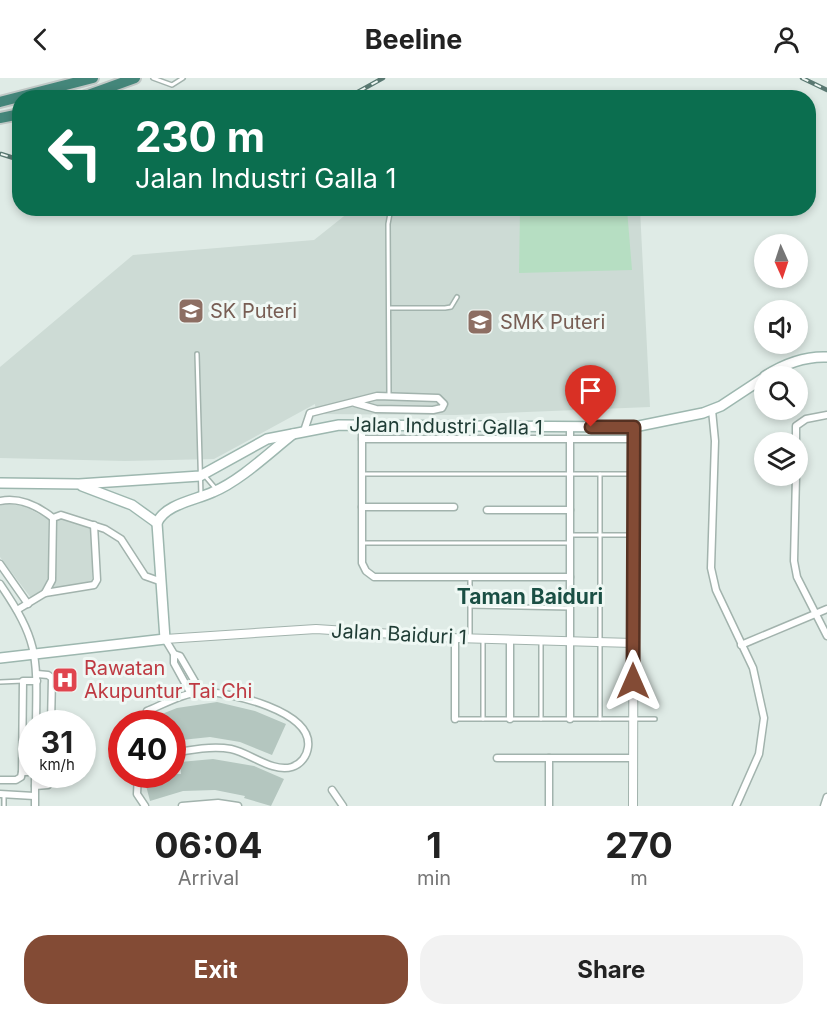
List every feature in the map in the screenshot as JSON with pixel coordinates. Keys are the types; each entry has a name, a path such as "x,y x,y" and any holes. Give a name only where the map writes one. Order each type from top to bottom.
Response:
{"highway":[{"path":"46,90 93,78"},
{"path":"102,90 135,78"}],"main road":[{"name":"Jalan Industri Galla 1","path":"783,366 800,360 827,357"},
{"name":"Jalan Industri Galla 1","path":"202,475 267,439 300,432 362,425 634,427 712,410 754,384"},
{"path":"0,658 35,652 165,639 158,523 164,512 218,490 300,432"},
{"path":"0,483 79,484 202,475"},
{"path":"79,484 132,505 158,523"}],"street":[{"path":"300,432 310,413 377,396 438,398 443,400 444,405 433,410 376,409 355,403"},
{"path":"712,410 715,441 711,568 716,590 753,668 764,718 759,754 736,806"},
{"path":"796,432 796,426 806,419 827,415"},
{"path":"362,425 362,563 366,571 374,577 570,577"},
{"path":"570,427 570,719"},
{"path":"633,806 634,427"},
{"path":"362,439 634,439"},
{"path":"795,486 794,561 798,577 827,636"},
{"path":"0,501 27,503 41,508 53,518"},
{"path":"362,507 454,507"},
{"path":"487,510 570,510"},
{"path":"53,518 61,515 94,525 121,539 145,576 162,582"},
{"path":"45,593 52,580 53,518"},
{"path":"17,610 45,593 94,585 97,580 94,525"},
{"path":"0,564 28,604"},
{"path":"0,584 27,626 35,652 36,710"},
{"path":"741,645 827,609"},
{"name":"Jalan Baiduri 1","path":"165,639 316,629 470,639 633,643"},
{"path":"455,638 455,719"},
{"path":"165,639 174,654 174,663 191,694"},
{"path":"510,640 510,719"},
{"path":"174,654 180,656 201,692"},
{"path":"23,710 23,681 48,675 52,678 51,710"},
{"path":"150,710 201,692 264,705 295,719 305,732 309,743 307,754 298,764 290,768 280,768 230,749 210,748 186,752"},
{"path":"497,758 633,758"},
{"path":"549,758 549,806"},
{"path":"0,780 18,779"},
{"path":"34,806 35,788"},
{"path":"137,788 137,794 145,806"},
{"path":"332,790 343,806"},
{"path":"2,795 34,796"},
{"path":"824,806 827,798"},
{"path":"182,806 218,803 238,806"}],"lane":[{"path":"153,78 172,85 183,78"},
{"path":"389,396 390,216"},
{"path":"390,308 445,308 451,307 457,297"},
{"path":"197,354 201,498"},
{"path":"362,474 634,474"},
{"path":"600,474 600,719"},
{"path":"202,475 218,490"},
{"path":"570,535 634,535"},
{"path":"362,543 570,543"},
{"path":"470,577 470,639"},
{"path":"0,598 7,595"},
{"path":"470,606 570,608"},
{"path":"483,639 483,719"},
{"path":"541,640 541,719"},
{"path":"0,682 23,681"},
{"path":"455,719 656,719"},
{"path":"2,795 4,806"}],"shaded area":[{"path":"344,216 640,216 650,407 456,415 316,414 315,404 214,459 125,461 0,458 0,367 133,255 314,240"},
{"path":"7,504 24,506 48,519 49,576 42,590 31,598 0,557 0,506"},
{"path":"61,517 92,527 92,583 50,590 55,520"}],"green space":[{"path":"520,216 628,216 632,270 519,273"}],"building":[{"path":"217,702 255,711 286,724 272,755 240,742 210,737 186,740 186,710 172,710"},
{"path":"213,759 254,766 284,779 271,806 244,798 245,796 215,790 183,791 150,801 147,788 186,788 186,761"}],"railway":[{"path":"361,90 383,78"},
{"path":"802,78 827,90"},
{"path":"1,154 12,157"}],"place":[{"name":"SK Puteri","path":"191,311"},
{"name":"SMK Puteri","path":"480,322"},
{"name":"Rawatan Akupuntur Tai Chi","path":"65,680"}],"district":[{"name":"Taman Baiduri","path":"530,596"}],"route":[{"path":"591,427 634,427 633,681"}]}
